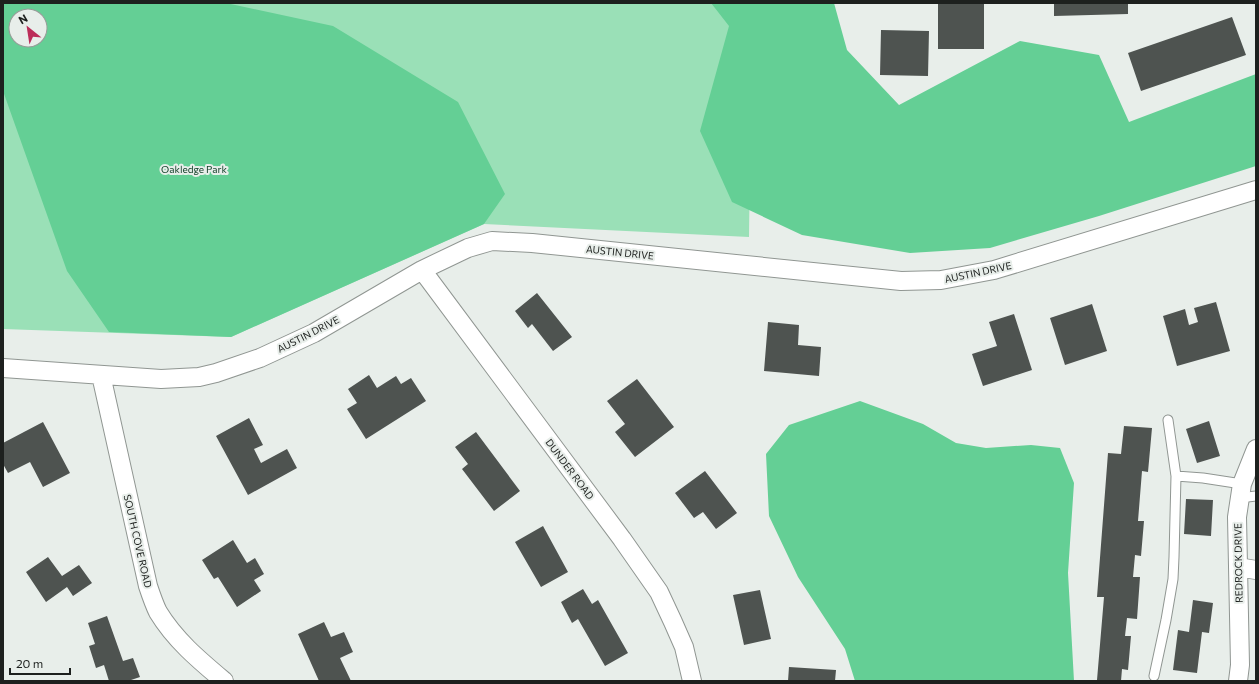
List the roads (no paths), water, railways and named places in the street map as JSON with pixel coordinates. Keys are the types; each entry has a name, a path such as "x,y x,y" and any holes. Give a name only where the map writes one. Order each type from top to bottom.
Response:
{"street":[{"name":"AUSTIN DRIVE","path":"3,368 160,379 199,377 216,373 260,358 314,333 422,270 468,248 492,241 532,243 901,281 941,280 1000,268 1256,190"},
{"name":"DUNDER ROAD","path":"422,270 622,539 659,592 684,647 692,681"},
{"name":"SOUTH COVE ROAD","path":"101,375 148,586 158,611 172,632 189,651 224,681"},
{"name":"REDROCK DRIVE","path":"1238,681 1240,665 1237,517 1245,493 1256,449"},
{"path":"1238,567 1256,570"}],"lane":[{"path":"1154,676 1173,579 1176,476 1168,420"},
{"path":"1176,476 1203,478 1245,493"}],"park label":[{"name":"Oakledge Park","path":"194,169"}]}
